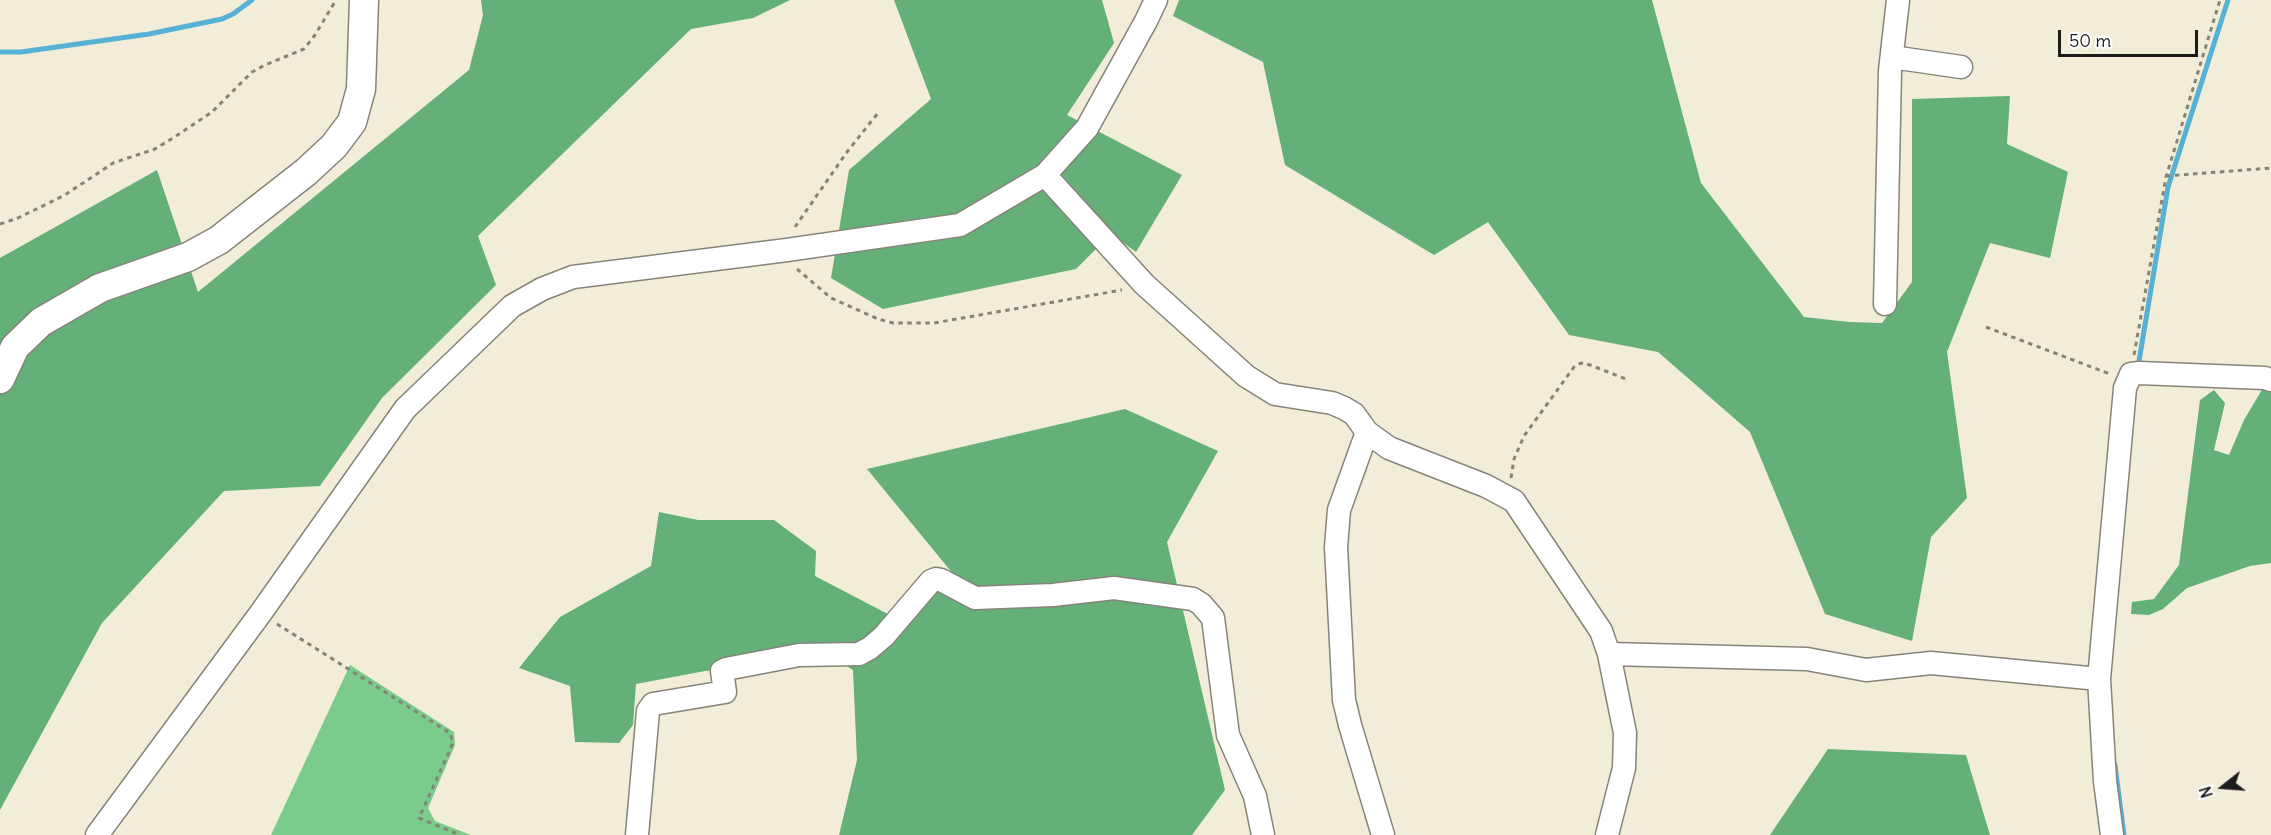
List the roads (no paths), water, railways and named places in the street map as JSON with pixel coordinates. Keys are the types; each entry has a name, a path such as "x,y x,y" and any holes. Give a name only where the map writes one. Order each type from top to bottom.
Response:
{"street":[{"path":"0,379 15,346 41,322 100,288 188,257 219,240 306,172 334,146 352,122 362,89 364,0"},
{"path":"97,835 260,614 405,409 512,306 573,277 960,225 1045,175 1087,128 1156,0"},
{"path":"1886,304 1892,57 1898,0"},
{"path":"1892,57 1961,68"},
{"path":"1045,175 1144,284 1246,376 1275,394 1332,403 1344,408 1354,414 1367,432 1389,448 1486,486 1514,501 1595,621 1609,654 1625,733 1624,768 1607,835"},
{"path":"2112,835 2104,781 2099,679 2124,399 2129,377 2265,378 2271,380"},
{"path":"1367,432 1339,510 1336,547 1344,700 1383,835"},
{"path":"637,835 648,711 653,704 725,692 722,671 726,669 799,655 859,654 884,636 931,581 936,579 975,598 1053,595 1114,588 1193,599 1201,604 1213,618 1228,735 1255,796 1263,835"},
{"path":"1609,654 1807,659 1866,670 1931,663 2099,679"}],"waterway":[{"path":"0,52 21,52 149,34 222,19 252,0"},
{"path":"2138,367 2168,187 2228,0"},
{"path":"2115,765 2124,835"}]}
